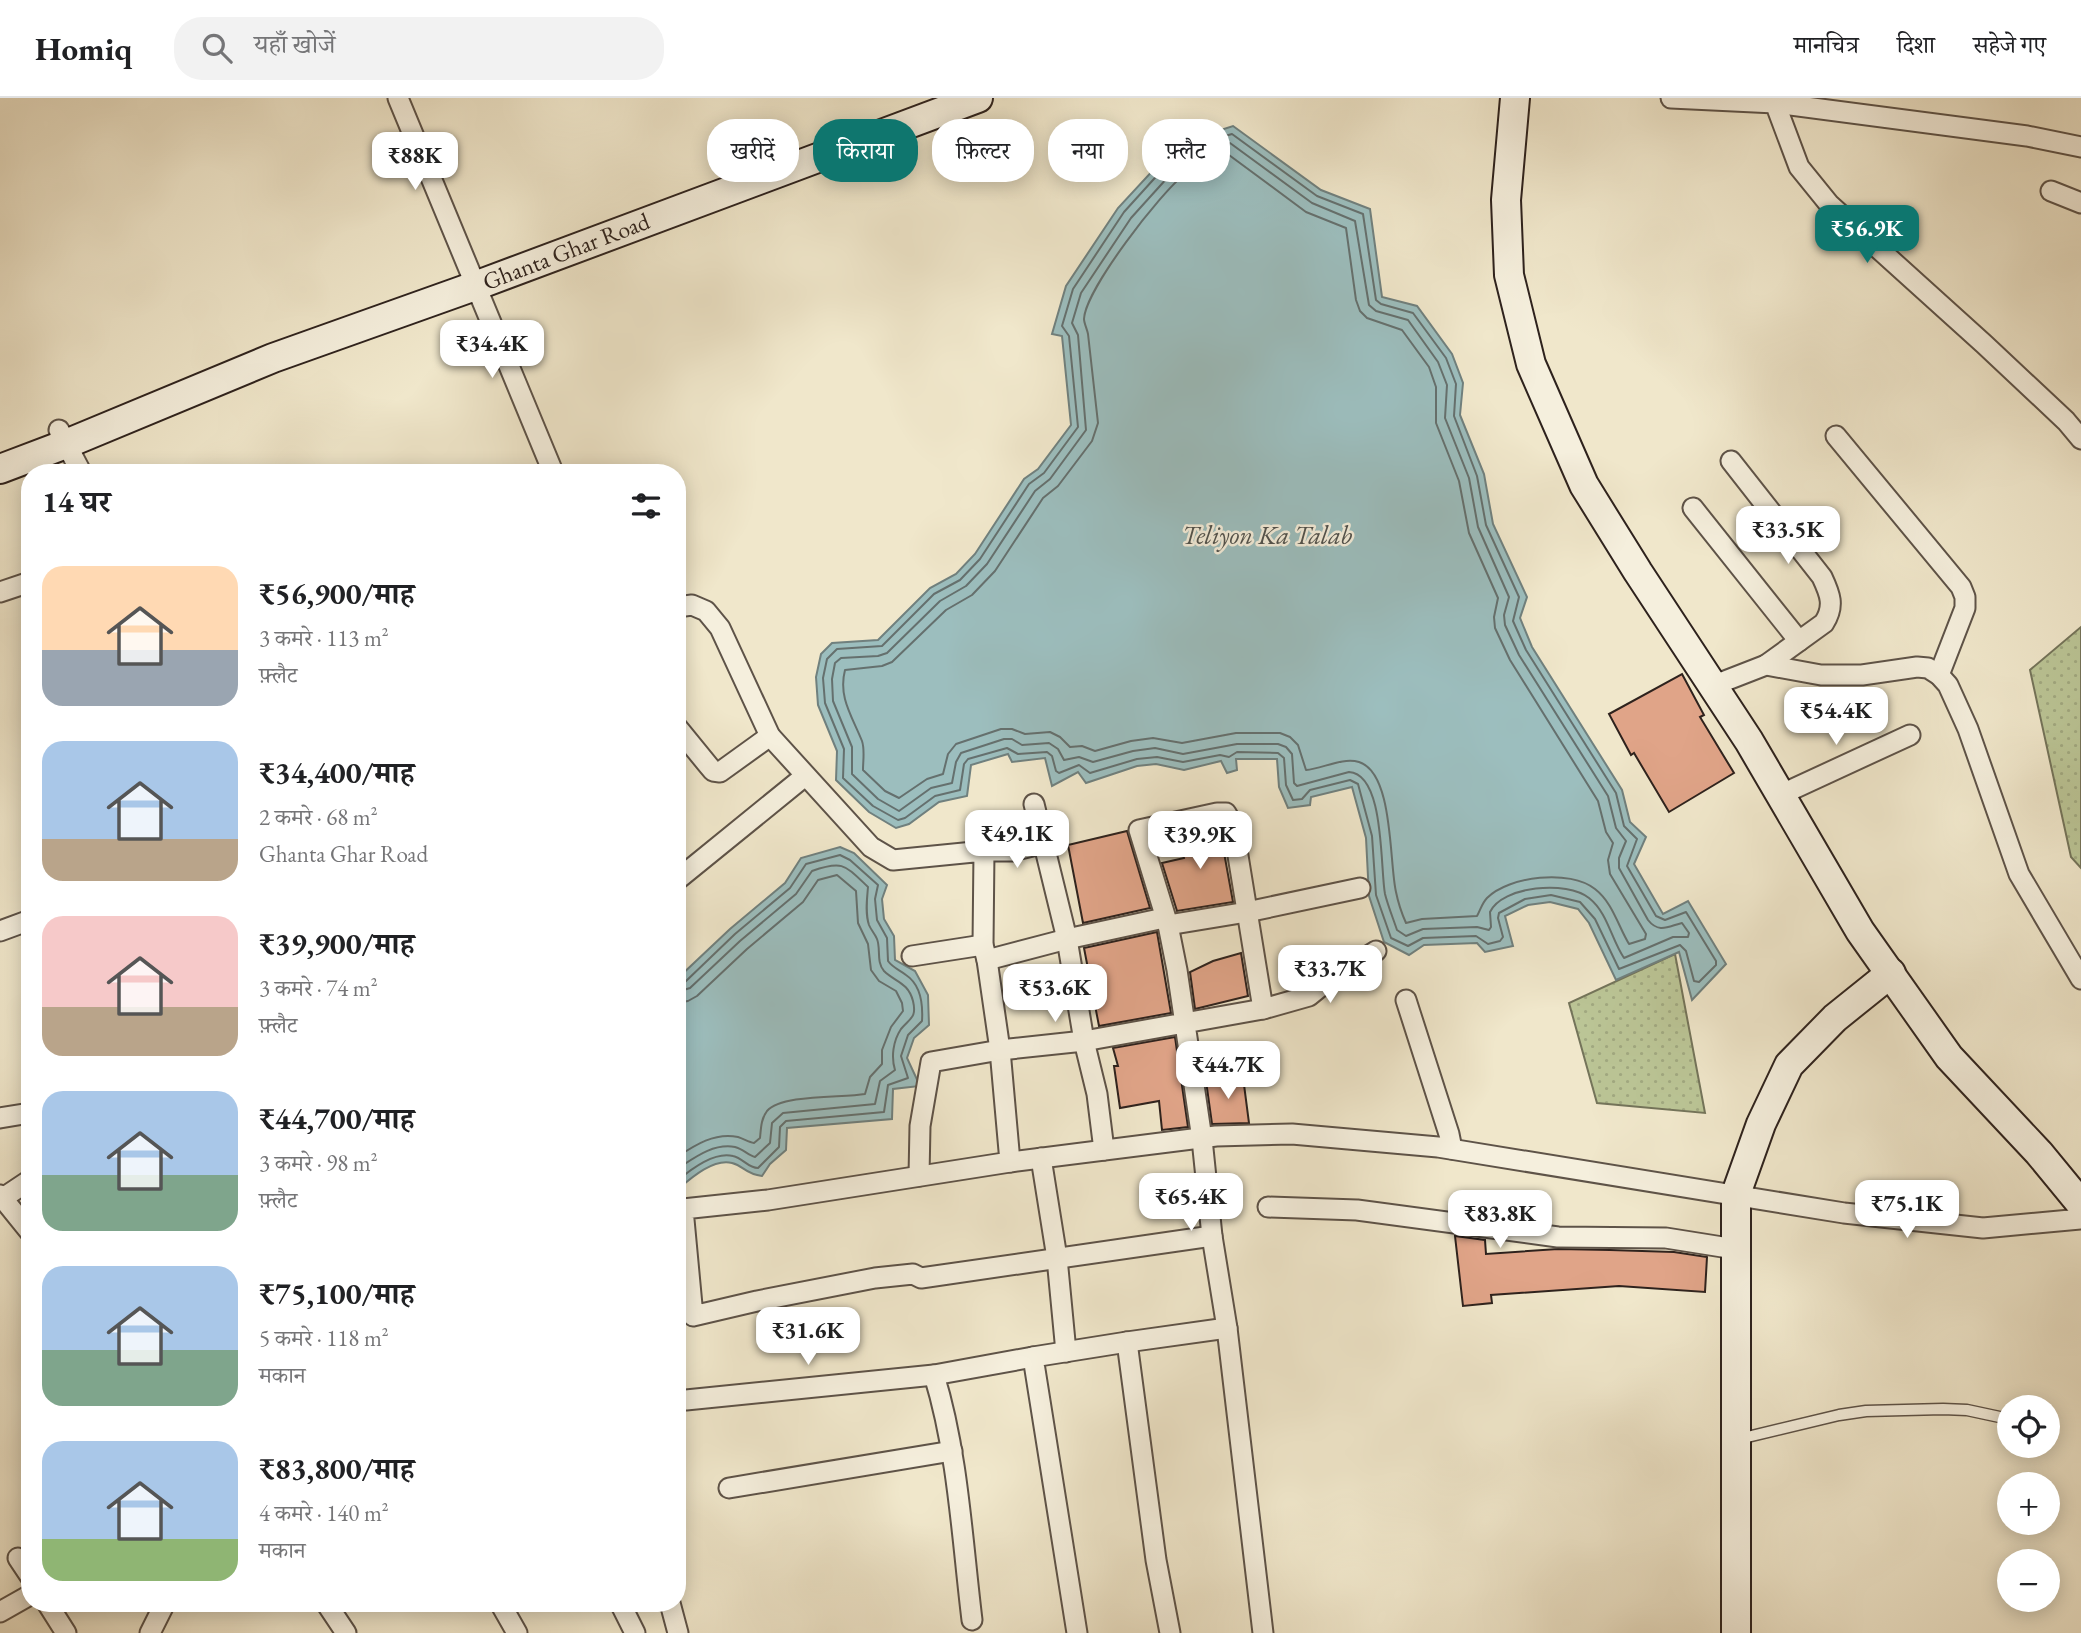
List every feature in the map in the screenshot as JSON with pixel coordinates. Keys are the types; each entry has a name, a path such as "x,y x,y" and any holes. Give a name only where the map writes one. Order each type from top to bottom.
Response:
{"street":[{"path":"398,98 550,464"},
{"name":"Ghanta Ghar Road","path":"472,279 925,98"},
{"name":"Ghanta Ghar Road","path":"0,470 62,437 296,334 472,279 978,98"},
{"path":"1515,98 1506,200 1509,275 1531,364 1584,485 1749,741 1860,931 1949,1057 2039,1153 2081,1204"},
{"path":"1671,98 1765,101 2027,136 2081,147"},
{"path":"1765,101 1799,166 1829,204 1984,344 2066,421 2081,439"},
{"path":"2051,191 2081,202"},
{"path":"1836,436 1961,587 1965,608 1940,675"},
{"path":"62,437 77,464"},
{"name":"Ghanta Ghar Road","path":"0,452 62,437"},
{"path":"1712,686 1766,665 1824,623 1830,613 1830,593 1822,577 1731,461"},
{"path":"1693,508 1799,641"},
{"path":"0,592 21,585"},
{"path":"686,606 692,605 706,611 720,628 770,736 871,847 893,860 984,851 1012,851 1045,843"},
{"path":"1766,665 1821,675 1862,675 1917,667 1928,668 1940,675 1948,685 1968,729 2019,874 2081,979"},
{"path":"1780,795 1910,735"},
{"path":"686,738 713,771 720,772 770,736"},
{"path":"686,873 805,776"},
{"path":"1034,804 1067,939 1084,1041 1097,1094 1104,1150"},
{"path":"1262,1009 1233,825 1226,813 1139,830 1166,922 1185,1023 1202,1139 1212,1236 1227,1328 1263,1633"},
{"path":"984,851 985,952 1000,1050 1010,1162"},
{"path":"912,956 985,952 1166,922 1247,912 1360,888"},
{"path":"0,932 21,924"},
{"path":"919,1176 920,1126 931,1062 1000,1050 1084,1041 1262,1009 1309,996 1376,951"},
{"path":"1736,1633 1736,1194 1761,1124 1790,1065 1835,1018 1891,973"},
{"path":"1406,1000 1452,1149"},
{"path":"0,1118 21,1114"},
{"path":"686,1209 768,1200 1010,1162 1216,1136 1292,1134 1452,1149 1844,1213 1983,1228 2081,1219"},
{"path":"1041,1158 1057,1258 1066,1352"},
{"path":"21,1185 1,1197 21,1221"},
{"path":"1268,1207 1357,1210 1558,1237 1666,1238 1735,1249"},
{"path":"686,1259 693,1316 875,1278 913,1274 922,1278 1212,1236"},
{"path":"686,1399 934,1375 1227,1328"},
{"path":"1127,1342 1156,1560 1170,1633"},
{"path":"1033,1357 1077,1633"},
{"path":"934,1375 945,1411 952,1451 972,1620"},
{"path":"729,1488 952,1451"},
{"path":"18,1558 21,1562"},
{"path":"0,1612 21,1600"},
{"path":"53,1612 66,1633"},
{"path":"150,1633 160,1612"},
{"path":"332,1612 346,1633"},
{"path":"505,1612 517,1633"},
{"path":"624,1612 635,1633"},
{"path":"672,1612 678,1633"}],"lane":[{"path":"1735,1440 1866,1411 1943,1409 1967,1410 1997,1416"}],"green space":[{"path":"2081,627 2081,868 2071,857 2030,670"},
{"path":"1675,954 1705,1113 1597,1103 1569,1003"}],"water":[{"name":"Teliyon Ka Talab","path":"1233,126 1321,190 1370,209 1382,297 1417,306 1452,354 1463,383 1460,415 1484,474 1493,524 1527,597 1520,618 1532,647 1622,790 1630,822 1646,837 1634,864 1663,914 1688,901 1726,964 1692,1000 1679,952 1616,980 1589,923 1578,909 1550,902 1528,905 1505,916 1513,946 1485,952 1477,943 1424,945 1409,955 1384,942 1369,896 1366,838 1352,787 1311,797 1310,805 1288,808 1279,787 1277,759 1236,759 1237,770 1227,773 1221,761 1184,770 1156,764 1137,766 1086,783 1078,772 1052,786 1045,758 1012,762 1008,754 971,765 967,796 939,802 909,824 896,828 869,812 836,780 837,751 818,705 816,677 821,654 832,643 878,640 930,588 956,574 975,554 1024,479 1038,469 1071,425 1062,336 1052,334 1066,286 1118,208 1142,182 1230,182 1230,127"},
{"path":"840,847 854,853 887,885 882,899 884,919 894,936 895,960 915,971 928,995 929,1025 914,1038 907,1058 920,1086 893,1089 892,1119 787,1128 786,1150 770,1164 762,1176 725,1162 702,1170 686,1182 686,971 785,883 801,858"}],"building":[{"path":"1682,674 1704,715 1700,717 1734,773 1669,812 1634,753 1631,755 1609,714"},
{"path":"1219,825 1233,902 1177,911 1162,863 1184,858 1179,834"},
{"path":"1127,831 1150,908 1083,923 1068,845"},
{"path":"1157,932 1171,1013 1099,1026 1084,948"},
{"path":"1241,953 1248,996 1195,1009 1190,972 1213,961"},
{"path":"1175,1037 1188,1127 1162,1130 1159,1101 1120,1108 1114,1066 1118,1066 1113,1048"},
{"path":"1243,1077 1249,1123 1212,1124 1206,1081"},
{"path":"1455,1236 1485,1240 1486,1254 1558,1249 1674,1252 1707,1257 1705,1292 1619,1286 1491,1295 1492,1303 1463,1306"}]}
